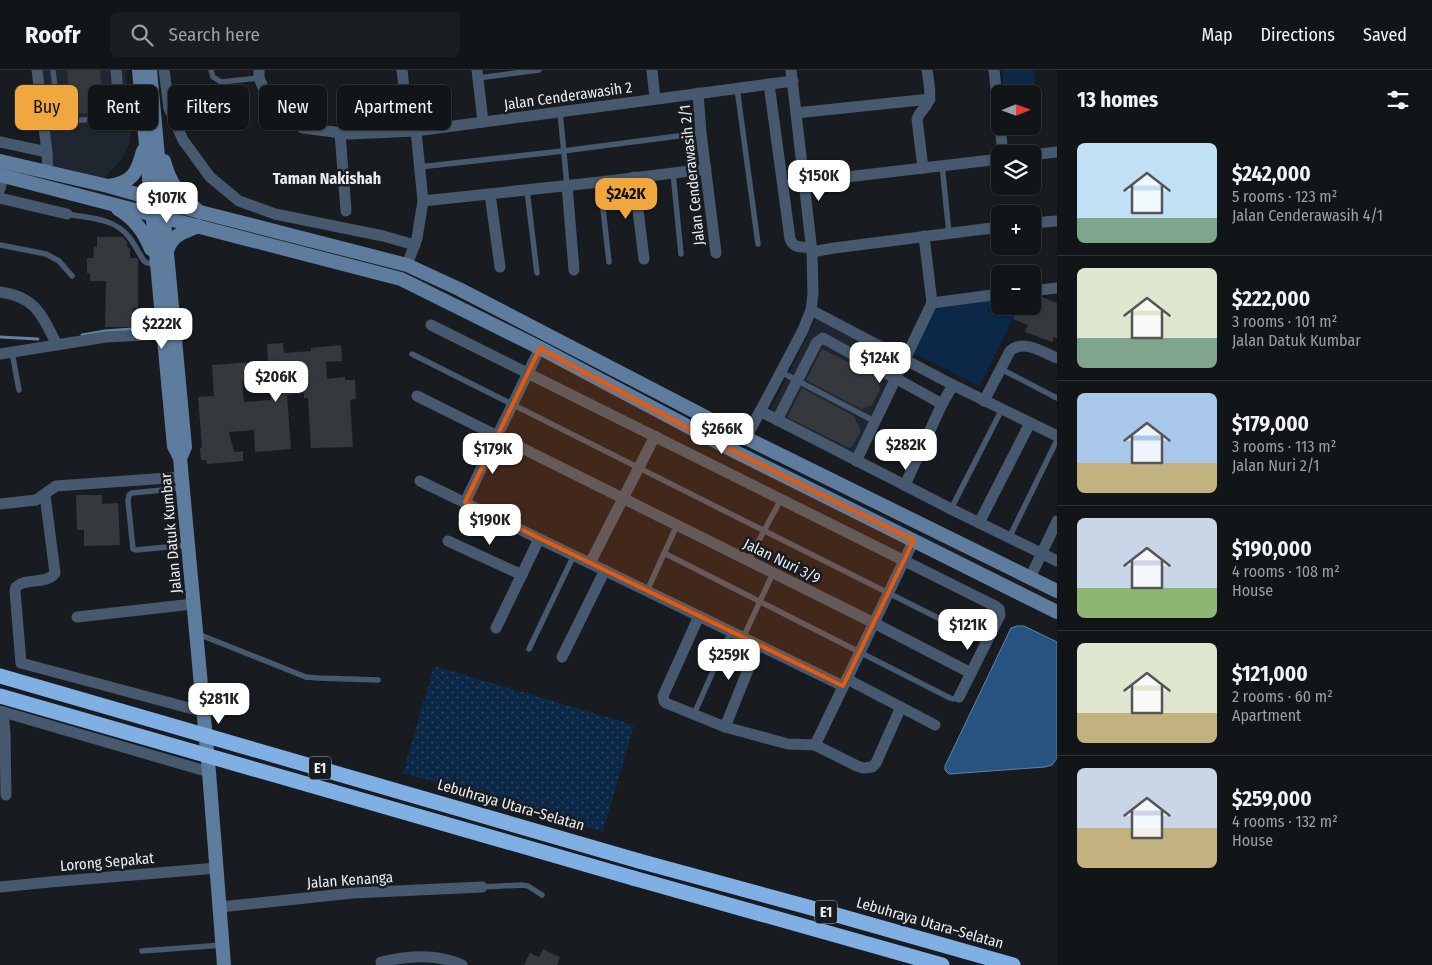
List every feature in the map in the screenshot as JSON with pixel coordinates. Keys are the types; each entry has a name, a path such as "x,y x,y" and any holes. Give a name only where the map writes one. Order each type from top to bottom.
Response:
{"highway":[{"name":"Lebuhraya Utara–Selatan","path":"0,676 639,860 1013,965"},
{"name":"E1","path":"0,696 942,965"}],"main road":[{"name":"Jalan Datuk Kumbar","path":"139,70 145,144 167,252 182,452 182,482 204,712 224,965"},
{"name":"Jalan Datuk Kumbar","path":"150,70 156,134 156,200"},
{"path":"156,134 173,186 199,219"},
{"path":"108,186 121,184 134,175 139,167 145,144"},
{"path":"0,161 108,186 156,200 199,219 401,279 540,348 722,445 1057,612"},
{"path":"1,180 158,215 199,219 407,265 459,289 746,438 1057,591"},
{"path":"105,203 120,209 144,233 156,264"},
{"name":"Jalan Datuk Kumbar","path":"158,215 156,264 174,446 182,452"},
{"path":"167,252 170,243 177,235 199,219"}],"street":[{"path":"37,70 48,172"},
{"path":"116,70 117,85"},
{"path":"164,70 169,108 183,140 210,177 239,201 275,214 383,236 415,245"},
{"path":"402,70 404,85"},
{"path":"652,70 655,99"},
{"path":"923,168 917,119 919,112 930,100 927,70"},
{"path":"994,70 1002,145"},
{"name":"Jalan Cenderawasih 2","path":"259,74 265,92 275,108 287,119 303,128 340,133 416,131 769,84 792,76"},
{"path":"478,74 483,122"},
{"path":"746,438 803,330 811,310 813,294 812,250 792,76"},
{"path":"769,84 792,244 812,250 991,228"},
{"name":"Jalan Cenderawasih 2/1","path":"698,93 716,253"},
{"path":"796,113 930,100"},
{"path":"407,265 415,245 423,201 416,131"},
{"path":"340,133 346,211"},
{"path":"0,142 47,152"},
{"path":"1041,154 1057,152"},
{"path":"804,182 991,160"},
{"path":"423,201 706,169"},
{"path":"634,177 644,259"},
{"path":"567,185 574,270"},
{"path":"490,194 500,267"},
{"path":"0,198 67,214"},
{"path":"1041,223 1057,221"},
{"path":"856,461 932,303 924,236"},
{"path":"1041,290 1057,288"},
{"path":"0,292 18,295 33,305 48,327 57,345"},
{"path":"932,303 991,295"},
{"path":"811,310 952,385 1057,436"},
{"path":"431,324 995,606 999,610 1000,615 959,697"},
{"path":"831,341 840,326"},
{"path":"6,353 106,337 163,334"},
{"path":"777,420 817,342 823,338 942,404"},
{"path":"984,401 1010,351 1014,347 1019,345 1026,346 1057,358"},
{"path":"465,502 540,348"},
{"path":"905,485 952,385"},
{"name":"Jalan Nuri 3/9","path":"417,396 971,673"},
{"path":"760,411 951,510 1057,561"},
{"path":"979,523 1030,423"},
{"path":"590,563 655,436"},
{"path":"420,481 758,645 901,707 935,725"},
{"path":"0,504 36,500 56,486 182,482"},
{"path":"45,495 55,573 49,578 21,583 16,587 21,663 204,712"},
{"path":"1030,578 1057,521"},
{"path":"496,628 539,539"},
{"path":"815,745 914,540"},
{"path":"448,541 522,575"},
{"path":"562,657 604,570"},
{"path":"77,617 194,604"},
{"path":"699,616 663,696 666,703 724,727 788,744 815,745 863,768 872,767 876,763 901,707"},
{"path":"724,727 758,645"},
{"path":"6,795 6,734 2,712 209,772"},
{"name":"Lorong Sepakat","path":"0,887 217,868"},
{"name":"Jalan Kenanga","path":"220,907 353,893 482,888"},
{"path":"381,962 415,956 429,956 462,965"}],"lane":[{"path":"53,70 58,112 69,121 88,120"},
{"path":"211,70 213,76 221,82 259,74"},
{"path":"478,74 539,70"},
{"path":"737,88 758,244"},
{"path":"560,112 567,185"},
{"path":"420,167 701,133"},
{"path":"942,166 949,234"},
{"path":"673,173 681,254"},
{"path":"600,182 609,262"},
{"path":"527,190 537,273"},
{"path":"67,214 104,220 113,224 129,236 144,261 156,264"},
{"path":"0,245 53,257 72,276"},
{"path":"6,353 19,390"},
{"path":"412,354 986,642"},
{"path":"1001,369 1057,398"},
{"path":"781,372 876,422"},
{"path":"951,510 1002,409"},
{"path":"1009,538 1057,440"},
{"path":"182,482 129,494 128,501 133,550 188,546"},
{"path":"748,561 781,499"},
{"path":"647,591 677,525"},
{"path":"664,553 950,698 959,697"},
{"path":"529,649 574,555"},
{"path":"744,638 773,573"},
{"path":"694,714 731,632"},
{"path":"196,633 306,677 378,680"},
{"path":"482,888 522,885 528,886 542,895"},
{"path":"142,951 223,945"}],"highlighted area":[{"path":"540,348 698,433 914,540 843,686 465,502"}],"shaded area":[{"path":"39,70 125,70 126,85 88,85 88,130 131,130 128,147 122,159 104,178 50,165 46,130 78,130 78,85 41,85"},
{"path":"1002,70 1034,70 1035,85 1003,85"},
{"path":"991,299 991,315 1014,315 979,386 911,352 932,309"},
{"path":"821,309 907,352 852,464 765,420"},
{"path":"1024,626 1057,642 1057,758 1052,765 1045,767 949,774 945,770 945,766 1011,628"},
{"path":"434,666 634,725 603,832 403,773"}],"building":[{"path":"67,70 100,70 101,85 88,85 88,113 78,114 78,85 68,85"},
{"path":"97,237 123,237 127,242 127,247 130,248 130,258 138,259 138,308 133,308 133,327 105,327 106,281 90,281 90,273 87,273 87,258 93,258 94,247 97,247"},
{"path":"1041,297 1057,303 1057,338 1054,337 1052,342 1025,332 1028,325 1013,319 1015,315 1041,315"},
{"path":"283,343 284,353 311,351 311,348 341,345 342,361 326,362 327,379 345,377 345,380 355,380 356,399 350,400 353,447 311,448 308,398 304,398 304,393 287,395 291,449 255,452 254,430 229,432 234,452 243,451 243,461 207,464 206,460 201,460 200,448 202,448 198,397 214,396 212,365 268,361 267,344","holes":["269,379 271,400 244,402 242,381"]},
{"path":"822,349 876,376 880,389 872,405 861,409 806,380"},
{"path":"802,388 854,416 861,431 852,447 849,448 787,417"},
{"path":"76,495 102,495 102,504 118,503 120,545 84,546 84,530 77,530"},
{"path":"543,949 560,957 557,965 524,965 530,953 539,957"}],"waterway":[{"path":"82,335 146,328"},
{"path":"0,337 38,339"}],"district":[{"name":"Taman Nakishah","path":"327,178"}]}
